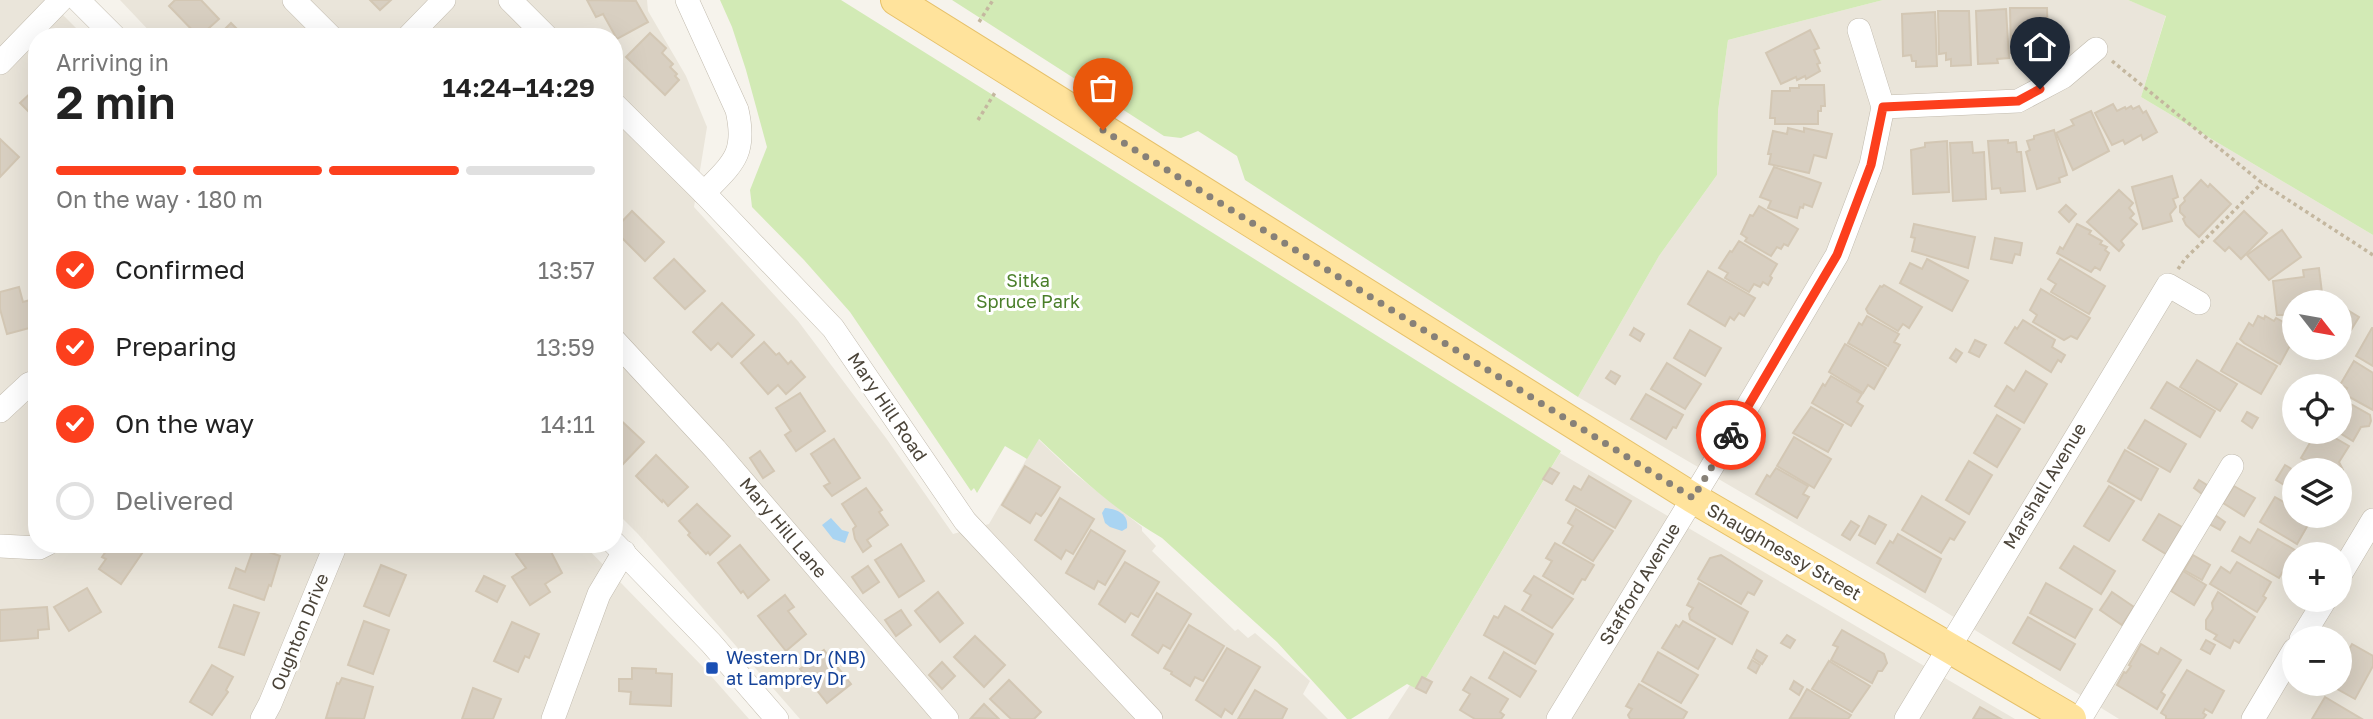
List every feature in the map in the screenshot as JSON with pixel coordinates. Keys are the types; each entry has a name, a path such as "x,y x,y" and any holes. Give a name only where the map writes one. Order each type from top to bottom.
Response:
{"main road":[{"name":"Shaughnessy Street","path":"895,0 1693,498 2071,719"}],"street":[{"path":"33,28 61,0"},
{"path":"78,0 106,28"},
{"path":"293,0 322,28"},
{"path":"417,28 444,0"},
{"path":"510,0 538,28"},
{"path":"687,0 737,110 741,128 736,156 704,193"},
{"name":"Stafford Avenue","path":"1558,719 1837,255 1871,165 1883,107 1858,30"},
{"path":"0,62 28,34"},
{"path":"1883,107 2018,101 2063,77 2096,49"},
{"name":"Mary Hill Road","path":"623,113 833,328 965,521 1151,719"},
{"path":"2168,285 2199,303"},
{"name":"Marshall Avenue","path":"1906,719 2168,285"},
{"name":"Mary Hill Lane","path":"623,350 715,449 947,719"},
{"path":"0,411 28,385"},
{"path":"2080,719 2232,466"},
{"path":"2352,555 2373,520"},
{"path":"0,546 28,547"},
{"path":"623,552 711,643 777,719"},
{"name":"Oughton Drive","path":"262,719 332,553"},
{"path":"553,719 617,553"},
{"path":"2253,719 2282,670"}],"path":[{"path":"978,24 993,0"},
{"path":"2096,49 2262,183 2373,255"},
{"path":"978,120 1009,71"},
{"path":"2168,285 2185,259 2262,183"}],"shaded area":[{"path":"0,0 48,0 76,28 28,28 28,553 592,553 704,668 749,719 0,719"},
{"path":"120,0 647,0 648,11 686,76 707,127 694,207 798,321 886,438 953,534 989,524 1038,439 1074,473 1142,527 1142,531 1156,546 1152,551 1235,631 1238,629 1248,638 1255,633 1310,681 1303,694 1328,719 800,719 623,519 623,28 146,28"},
{"path":"1883,0 2128,0 2166,15 2141,97 2373,235 2373,719 2119,719 1931,603 1578,397 1659,256 1717,175 1718,111 1728,40"},
{"path":"1560,453 2015,719 1388,719 1410,685 1419,690"}],"green space":[{"name":"Sitka Spruce Park","path":"720,0 841,0 1561,451 1419,690 1407,684 1347,719 1277,642 1162,538 1113,505 1039,439 1027,459 1005,446 977,493 974,488 971,491 850,312 752,207 750,190 767,147 746,70"},
{"path":"952,0 1883,0 1728,40 1718,111 1717,175 1659,256 1578,397 1245,180 1237,156 1198,131 1181,138 1164,136"},
{"path":"2128,0 2373,0 2373,235 2141,97 2166,16"}],"water":[{"path":"1105,508 1121,513 1126,519 1127,528 1122,531 1105,523 1102,513"},
{"path":"831,518 842,530 849,532 845,543 833,539 822,525"}],"building":[{"path":"175,0 201,0 219,19 209,28 190,28 169,6"},
{"path":"370,0 391,0 380,10"},
{"path":"587,0 636,1 648,22 623,36 623,28 611,28 603,14 596,17"},
{"path":"2010,8 2047,8 2048,43 2037,43 2033,53 2011,53"},
{"path":"2006,9 2009,58 1997,59 1998,63 1978,64 1976,11"},
{"path":"1938,11 1969,11 1971,65 1951,66 1951,59 1946,60 1946,53 1939,54"},
{"path":"1935,12 1937,66 1916,67 1916,61 1912,61 1911,55 1903,56 1902,14"},
{"path":"1810,30 1819,48 1814,50 1820,63 1817,64 1820,71 1806,79 1805,76 1797,80 1796,77 1781,84 1766,53"},
{"path":"650,33 666,48 662,53 673,64 670,67 679,80 665,95 626,57"},
{"path":"1799,85 1824,85 1825,106 1821,106 1821,111 1818,111 1818,124 1775,124 1775,118 1770,118 1772,91 1790,91 1790,88 1799,88"},
{"path":"28,95 28,111 20,103"},
{"path":"2113,104 2117,111 2125,107 2126,109 2131,106 2133,109 2139,106 2143,113 2146,111 2157,132 2143,140 2141,135 2125,144 2123,140 2112,145 2095,113"},
{"path":"2091,111 2109,151 2073,170 2056,133 2074,125 2071,120"},
{"path":"1788,128 1804,132 1804,128 1832,134 1826,158 1814,155 1809,173 1769,164 1771,154 1768,154 1773,131 1787,134"},
{"path":"2054,130 2067,175 2059,178 2060,182 2037,189 2026,152 2030,150 2027,141"},
{"path":"0,139 19,157 0,177"},
{"path":"2008,140 2008,143 2016,142 2017,152 2021,152 2025,191 2001,193 2000,188 1992,189 1988,141"},
{"path":"1947,141 1949,192 1913,194 1911,150 1925,147 1925,143"},
{"path":"1972,142 1973,153 1984,152 1986,199 1953,201 1950,143"},
{"path":"1774,167 1821,183 1812,207 1804,204 1803,208 1800,207 1797,218 1768,208 1771,201 1760,197"},
{"path":"2172,176 2178,197 2173,199 2176,207 2170,214 2172,221 2143,229 2132,187"},
{"path":"2201,180 2208,187 2210,184 2231,204 2199,237 2186,225 2180,206"},
{"path":"2119,190 2133,203 2129,208 2134,214 2130,218 2137,224 2121,241 2124,245 2119,251 2087,222"},
{"path":"2066,205 2076,214 2069,222 2059,212"},
{"path":"1759,206 1798,229 1788,246 1784,244 1781,249 1777,247 1771,256 1745,241 1747,238 1741,234 1750,215 1753,216"},
{"path":"632,211 664,242 645,261 623,239 623,220"},
{"path":"2244,211 2267,233 2241,259 2229,247 2225,251 2214,241"},
{"path":"1914,224 1975,237 1968,268 1912,251"},
{"path":"2077,224 2091,231 2089,234 2107,247 2105,250 2109,253 2100,270 2095,267 2091,272 2057,253 2060,247 2063,249"},
{"path":"2282,230 2301,257 2269,280 2247,255"},
{"path":"1995,238 2022,243 2020,255 2015,254 2012,263 1991,259"},
{"path":"1739,241 1777,264 1768,285 1763,282 1760,287 1754,284 1749,292 1725,278 1728,273 1719,268"},
{"path":"674,259 705,291 685,309 654,278"},
{"path":"1927,259 1968,281 1952,311 1900,283 1910,263 1922,269"},
{"path":"2060,259 2105,286 2089,314 2051,292 2056,284 2048,279"},
{"path":"2319,268 2322,290 2282,290 2282,315 2277,315 2273,281 2304,277 2303,270"},
{"path":"1708,271 1755,298 1744,316 1739,313 1734,320 1730,317 1725,326 1688,304"},
{"path":"1884,285 1922,307 1909,328 1903,324 1898,331 1868,313 1866,309 1880,286"},
{"path":"19,287 23,302 28,301 28,328 7,334 0,309 0,292"},
{"path":"2041,289 2090,318 2077,339 2071,336 2064,340 2033,322 2037,315 2030,310"},
{"path":"722,303 754,335 732,357 718,343 711,350 693,332"},
{"path":"2352,313 2359,317 2352,328"},
{"path":"1867,316 1899,334 1894,342 1900,345 1888,366 1848,343 1859,323 1862,325"},
{"path":"2258,316 2282,321 2280,364 2240,339 2249,323 2253,326"},
{"path":"2023,320 2055,340 2052,347 2065,355 2061,362 2058,360 2051,372 2005,343"},
{"path":"1634,328 1644,334 1640,341 1630,335"},
{"path":"2373,328 2373,366 2356,356"},
{"path":"1690,330 1721,348 1705,376 1674,358"},
{"path":"1975,340 1986,345 1979,357 1969,352"},
{"path":"764,342 788,364 791,361 805,377 786,394 778,385 768,394 741,363"},
{"path":"2237,343 2277,366 2261,394 2221,371"},
{"path":"1845,344 1886,368 1874,389 1868,385 1863,393 1829,372"},
{"path":"1956,349 1962,353 1956,362 1950,358"},
{"path":"2197,360 2237,384 2220,411 2180,387"},
{"path":"2354,361 2373,373 2373,410 2352,398 2352,374 2346,374"},
{"path":"1667,363 1701,384 1685,409 1651,389"},
{"path":"1611,371 1620,376 1615,384 1606,378"},
{"path":"2026,371 2047,384 2024,423 1995,406 2007,386 2014,391"},
{"path":"1831,376 1862,394 1857,402 1863,406 1851,426 1812,403"},
{"path":"2167,382 2215,411 2200,437 2151,408"},
{"path":"800,393 825,431 796,451 785,435 791,431 776,408"},
{"path":"1646,394 1683,415 1666,439 1631,419"},
{"path":"2352,405 2370,415 2371,421 2369,426 2361,427 2353,441"},
{"path":"1811,407 1843,425 1828,452 1793,433"},
{"path":"2247,412 2258,418 2252,428 2242,421"},
{"path":"1997,415 2020,429 1997,467 1974,453"},
{"path":"2145,420 2186,444 2170,472 2128,448"},
{"path":"623,422 644,442 623,464"},
{"path":"1794,437 1831,459 1814,488 1777,466"},
{"path":"834,439 860,478 832,496 824,486 830,483 811,454"},
{"path":"2309,444 2349,446 2342,458 2301,458"},
{"path":"2125,450 2158,469 2141,500 2108,481"},
{"path":"760,451 774,471 763,478 750,458"},
{"path":"656,455 688,487 668,506 636,476"},
{"path":"1969,461 1992,475 1969,514 1946,500"},
{"path":"1025,466 1060,487 1041,516 1036,513 1030,523 1002,505"},
{"path":"1550,468 1559,473 1552,484 1543,479"},
{"path":"1776,468 1808,486 1803,494 1809,497 1797,518 1756,494 1767,475 1770,477"},
{"path":"2282,470 2282,484 2276,480"},
{"path":"1589,476 1631,501 1615,528 1566,500 1574,486 1581,490"},
{"path":"2199,480 2207,485 2202,494 2194,488"},
{"path":"2109,486 2134,501 2109,541 2084,526"},
{"path":"2234,486 2255,498 2244,516 2223,503"},
{"path":"866,488 882,510 879,512 888,525 867,540 871,546 863,552 855,539 853,529 856,526 842,504"},
{"path":"1922,496 1965,522 1954,540 1950,538 1941,553 1902,530"},
{"path":"2275,497 2282,501 2282,528 2306,528 2298,542 2294,542 2260,522"},
{"path":"1060,498 1094,519 1073,554 1066,550 1061,559 1035,540"},
{"path":"697,504 730,536 710,555 688,535 690,533 679,521"},
{"path":"1576,509 1613,531 1593,561 1563,543 1573,526 1568,523"},
{"path":"2159,514 2182,527 2166,554 2143,540"},
{"path":"2215,515 2225,522 2220,530 2209,524"},
{"path":"1869,516 1886,525 1875,544 1859,535"},
{"path":"1851,521 1859,526 1850,540 1842,535"},
{"path":"2258,529 2282,543 2282,573 2279,578 2232,551 2240,537 2250,543"},
{"path":"1091,530 1125,551 1105,585 1098,581 1094,589 1066,573"},
{"path":"1898,534 1941,559 1925,592 1877,563 1890,541 1893,543"},
{"path":"1555,543 1594,565 1573,594 1543,576 1552,561 1546,558"},
{"path":"901,544 924,581 899,597 875,560"},
{"path":"740,545 769,580 748,598 718,563"},
{"path":"2074,546 2115,571 2101,594 2060,568"},
{"path":"105,553 142,553 121,584 99,569 106,559 102,557"},
{"path":"252,553 280,556 264,600 229,588 236,568 245,572"},
{"path":"552,553 562,573 545,584 550,592 530,605 512,577 526,568 516,554"},
{"path":"1721,555 1762,581 1754,595 1748,592 1741,604 1698,579 1710,558"},
{"path":"2193,555 2210,565 2202,580 2184,570"},
{"path":"1125,562 1159,582 1138,617 1131,613 1125,622 1099,604"},
{"path":"2237,562 2271,582 2263,596 2266,598 2257,612 2210,584 2221,567 2230,573"},
{"path":"381,565 406,575 389,616 364,606"},
{"path":"868,566 879,582 863,593 852,577"},
{"path":"2183,571 2206,585 2194,605 2171,591"},
{"path":"484,576 505,586 497,602 476,591"},
{"path":"1534,576 1573,599 1552,628 1522,610 1531,595 1524,591"},
{"path":"1699,583 1748,612 1732,644 1690,619 1689,614 1693,608 1687,605"},
{"path":"2046,583 2092,609 2075,638 2030,613"},
{"path":"87,588 101,612 69,631 54,607"},
{"path":"938,592 963,623 940,642 915,611"},
{"path":"2112,592 2134,607 2122,625 2100,610"},
{"path":"2218,592 2255,617 2239,643 2234,640 2230,648 2214,639 2217,635 2206,629 2206,620 2213,609 2212,603"},
{"path":"1157,593 1191,614 1170,649 1163,645 1158,653 1132,635"},
{"path":"785,595 794,607 788,611 806,634 786,651 758,616"},
{"path":"234,605 259,613 244,655 219,647"},
{"path":"1505,606 1553,634 1535,664 1484,635 1494,616 1498,618"},
{"path":"47,607 49,629 38,630 38,638 0,641 0,610"},
{"path":"901,610 911,625 896,636 885,620"},
{"path":"2028,617 2075,644 2060,670 2013,643"},
{"path":"364,621 389,630 373,674 348,665"},
{"path":"1683,621 1715,639 1698,669 1662,648 1676,625 1679,627"},
{"path":"512,622 539,634 529,658 525,656 518,672 494,661"},
{"path":"1189,625 1224,646 1203,681 1195,677 1190,686 1164,668"},
{"path":"1842,630 1884,654 1887,663 1882,671 1878,671 1872,683 1831,660 1838,647 1833,645"},
{"path":"1787,635 1795,640 1790,648 1781,643"},
{"path":"975,636 1005,665 984,687 954,657"},
{"path":"2206,640 2215,645 2210,654 2201,649"},
{"path":"2141,644 2158,654 2161,648 2181,660 2161,692 2165,695 2157,709 2117,685 2131,666 2129,665"},
{"path":"2352,644 2373,656 2373,666 2355,699 2350,696 2352,696"},
{"path":"1227,648 1260,667 1232,714 1225,709 1221,717 1196,700"},
{"path":"824,650 851,684 827,703 800,669"},
{"path":"1757,650 1767,656 1762,664 1753,658"},
{"path":"1504,652 1536,671 1520,697 1489,678"},
{"path":"1658,652 1698,675 1681,703 1642,681"},
{"path":"1752,660 1760,665 1756,673 1748,668"},
{"path":"1829,661 1870,686 1852,712 1812,689"},
{"path":"942,662 955,676 942,689 929,675"},
{"path":"212,665 233,677 226,690 228,692 212,715 190,702"},
{"path":"632,668 656,669 656,673 672,674 671,706 630,704 631,692 619,691 619,679 632,679"},
{"path":"2187,670 2224,691 2212,713 2205,709 2203,713 2206,715 2203,719 2166,719 2161,713"},
{"path":"1422,677 1432,682 1426,693 1416,688"},
{"path":"1471,677 1508,699 1500,712 1504,715 1501,719 1475,719 1460,710 1470,694 1463,690"},
{"path":"342,678 373,687 364,719 326,718 337,683 339,684"},
{"path":"1009,680 1041,712 1034,719 1011,719 990,699"},
{"path":"1794,681 1803,687 1799,695 1790,689"},
{"path":"1639,684 1687,712 1683,719 1630,719 1628,715 1632,709 1626,706"},
{"path":"473,688 501,699 493,719 462,719"},
{"path":"1807,689 1851,715 1848,719 1790,718"},
{"path":"1255,690 1287,709 1282,719 1238,719"},
{"path":"2325,697 2362,719 2312,719"},
{"path":"984,704 999,719 971,718"},
{"path":"1980,707 2001,719 1973,719"}],"way so far":[{"path":"1103,130 1693,498 1731,435"}],"place":[{"name":"Western Dr (NB) at Lamprey Dr","path":"712,668"}],"route":[{"path":"1731,435 1837,255 1871,165 1883,107 2018,101 2040,89"}]}
